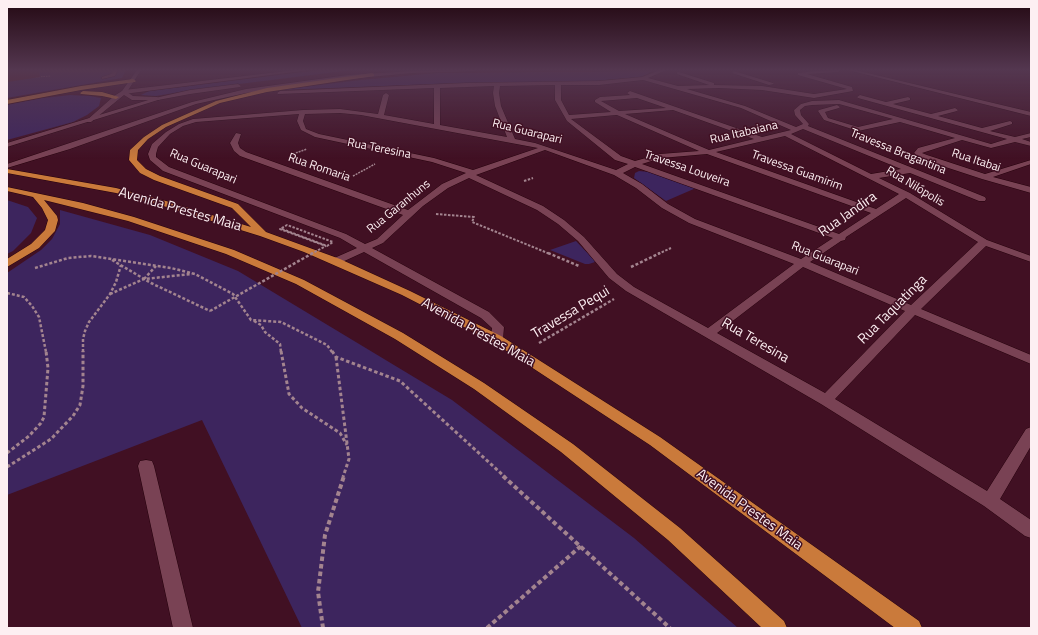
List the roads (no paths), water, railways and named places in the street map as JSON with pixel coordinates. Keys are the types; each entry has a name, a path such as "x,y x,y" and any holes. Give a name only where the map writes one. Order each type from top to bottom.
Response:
{"highway":[{"path":"7,102 20,100"},
{"path":"227,100 191,113 164,126 146,138 134,150 133,160 143,171 157,178 235,206 263,234"},
{"name":"Avenida Prestes Maia","path":"7,171 116,191 163,203 263,234 336,261 406,293 497,339 655,441 912,628"},
{"name":"Avenida Prestes Maia","path":"7,189 83,206 131,219 230,252 300,282 399,336 479,386 567,448 674,534 777,628"},
{"path":"7,264 35,246 50,231 53,220 52,216 36,196"}],"street":[{"path":"113,100 84,124 91,129 123,128"},
{"path":"7,145 89,121 154,100"},
{"path":"169,111 178,102 171,100"},
{"path":"7,166 123,128 169,111 209,100"},
{"path":"380,117 385,100"},
{"path":"437,100 437,127"},
{"path":"497,100 498,106 512,140"},
{"name":"Travessa Louveira","path":"558,100 567,117 610,152 634,164 712,190 842,238"},
{"name":"Travessa Guamirim","path":"598,100 597,101 619,114 708,152 877,212"},
{"path":"648,100 763,140"},
{"name":"Travessa Bragantina","path":"718,100 754,110 982,199"},
{"path":"870,100 1031,144"},
{"path":"886,104 905,100"},
{"path":"972,100 1031,114"},
{"path":"801,128 806,124 797,113 800,106 812,103 833,102 850,105 991,146 1031,135"},
{"path":"850,105 821,111 826,119 858,129 900,120"},
{"path":"567,117 676,109"},
{"path":"931,116 955,110"},
{"name":"Rua Guarapari","path":"497,339 498,327 485,315 343,236 166,169 153,158 152,150 162,137 186,123 211,118 340,111 512,140 546,148 626,177 680,215 802,263 1031,360"},
{"name":"Rua Teresina","path":"303,112 300,121 304,130 318,136 446,163 472,174 540,208 561,222 581,239 613,276 630,289 826,400 990,501 1031,530"},
{"path":"983,131 1010,123"},
{"name":"Rua Itabaiana","path":"617,173 634,164 665,155 708,152 763,140 786,134 801,128"},
{"name":"Rua Romaria","path":"238,134 234,143 239,152 410,213"},
{"name":"Rua Nilópolis","path":"786,134 873,176 984,242 1031,259"},
{"name":"Rua Itabai","path":"961,138 921,150 918,153 984,177 1031,190"},
{"name":"Rua Garanhuns","path":"336,261 380,241 424,200 445,186 472,174 546,148"},
{"path":"984,177 1031,162"},
{"path":"873,176 911,170"},
{"name":"Rua Jandira","path":"709,333 802,263 842,238 900,197 907,195"},
{"name":"Rua Taquatinga","path":"826,400 913,310 984,242"},
{"path":"990,501 1031,433"},
{"path":"146,466 183,628"}]}
